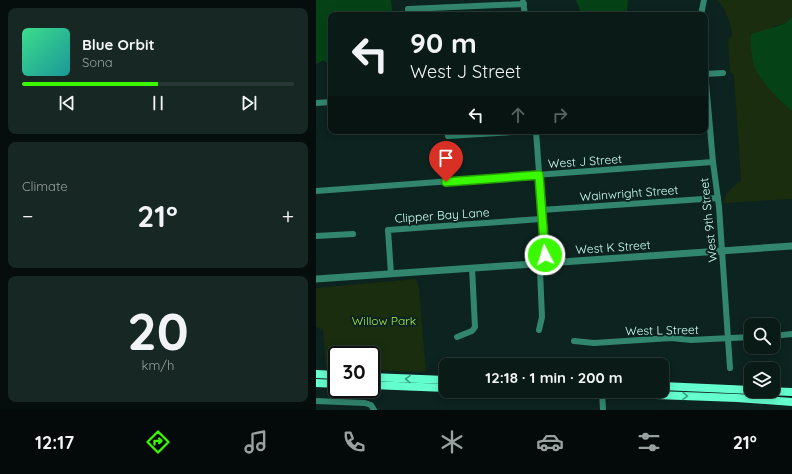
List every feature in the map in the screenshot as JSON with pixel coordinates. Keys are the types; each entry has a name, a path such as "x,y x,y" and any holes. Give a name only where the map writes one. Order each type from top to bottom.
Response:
{"main road":[{"path":"316,374 328,375"},
{"path":"380,377 439,380"},
{"path":"316,383 328,384"},
{"path":"380,385 439,388"},
{"path":"669,386 744,390"},
{"path":"780,392 792,392"},
{"path":"669,395 792,402"}],"street":[{"path":"702,12 704,0"},
{"path":"408,9 523,2 525,12"},
{"path":"708,74 723,73"},
{"path":"316,103 328,102"},
{"name":"West 9th Street","path":"708,125 718,198 730,368"},
{"path":"448,136 481,134"},
{"path":"536,134 541,219 545,255 540,271 542,317 539,330"},
{"name":"West J Street","path":"316,191 713,162"},
{"name":"Wainwright Street","path":"541,210 718,198"},
{"name":"Clipper Bay Lane","path":"391,274 388,230 541,219"},
{"path":"316,236 353,234"},
{"name":"West K Street","path":"316,279 543,262 792,246"},
{"path":"457,336 472,332 475,327 472,268"},
{"path":"780,335 792,334"},
{"name":"West L Street","path":"574,341 594,343 671,338 691,340 744,338"},
{"path":"602,398 603,410"},
{"path":"316,401 365,403 370,405 374,410"}],"green space":[{"path":"718,0 792,0 792,17 784,24 773,26 755,68 767,85 792,111 792,199 724,203 726,195 741,180 734,75 730,72 728,40 732,35 726,12"},
{"name":"Willow Park","path":"416,279 419,289 426,372 380,370 380,346 328,346 328,367 326,367 323,329 316,327 316,288"}],"shaded area":[{"path":"316,0 391,0 392,12 328,12 328,65 324,60 316,64"},
{"path":"576,0 628,0 627,11 624,12 581,12"},
{"path":"792,17 792,111 762,80 755,68 752,56 751,34 784,24"}],"route":[{"path":"446,182 539,175 545,255"}]}
